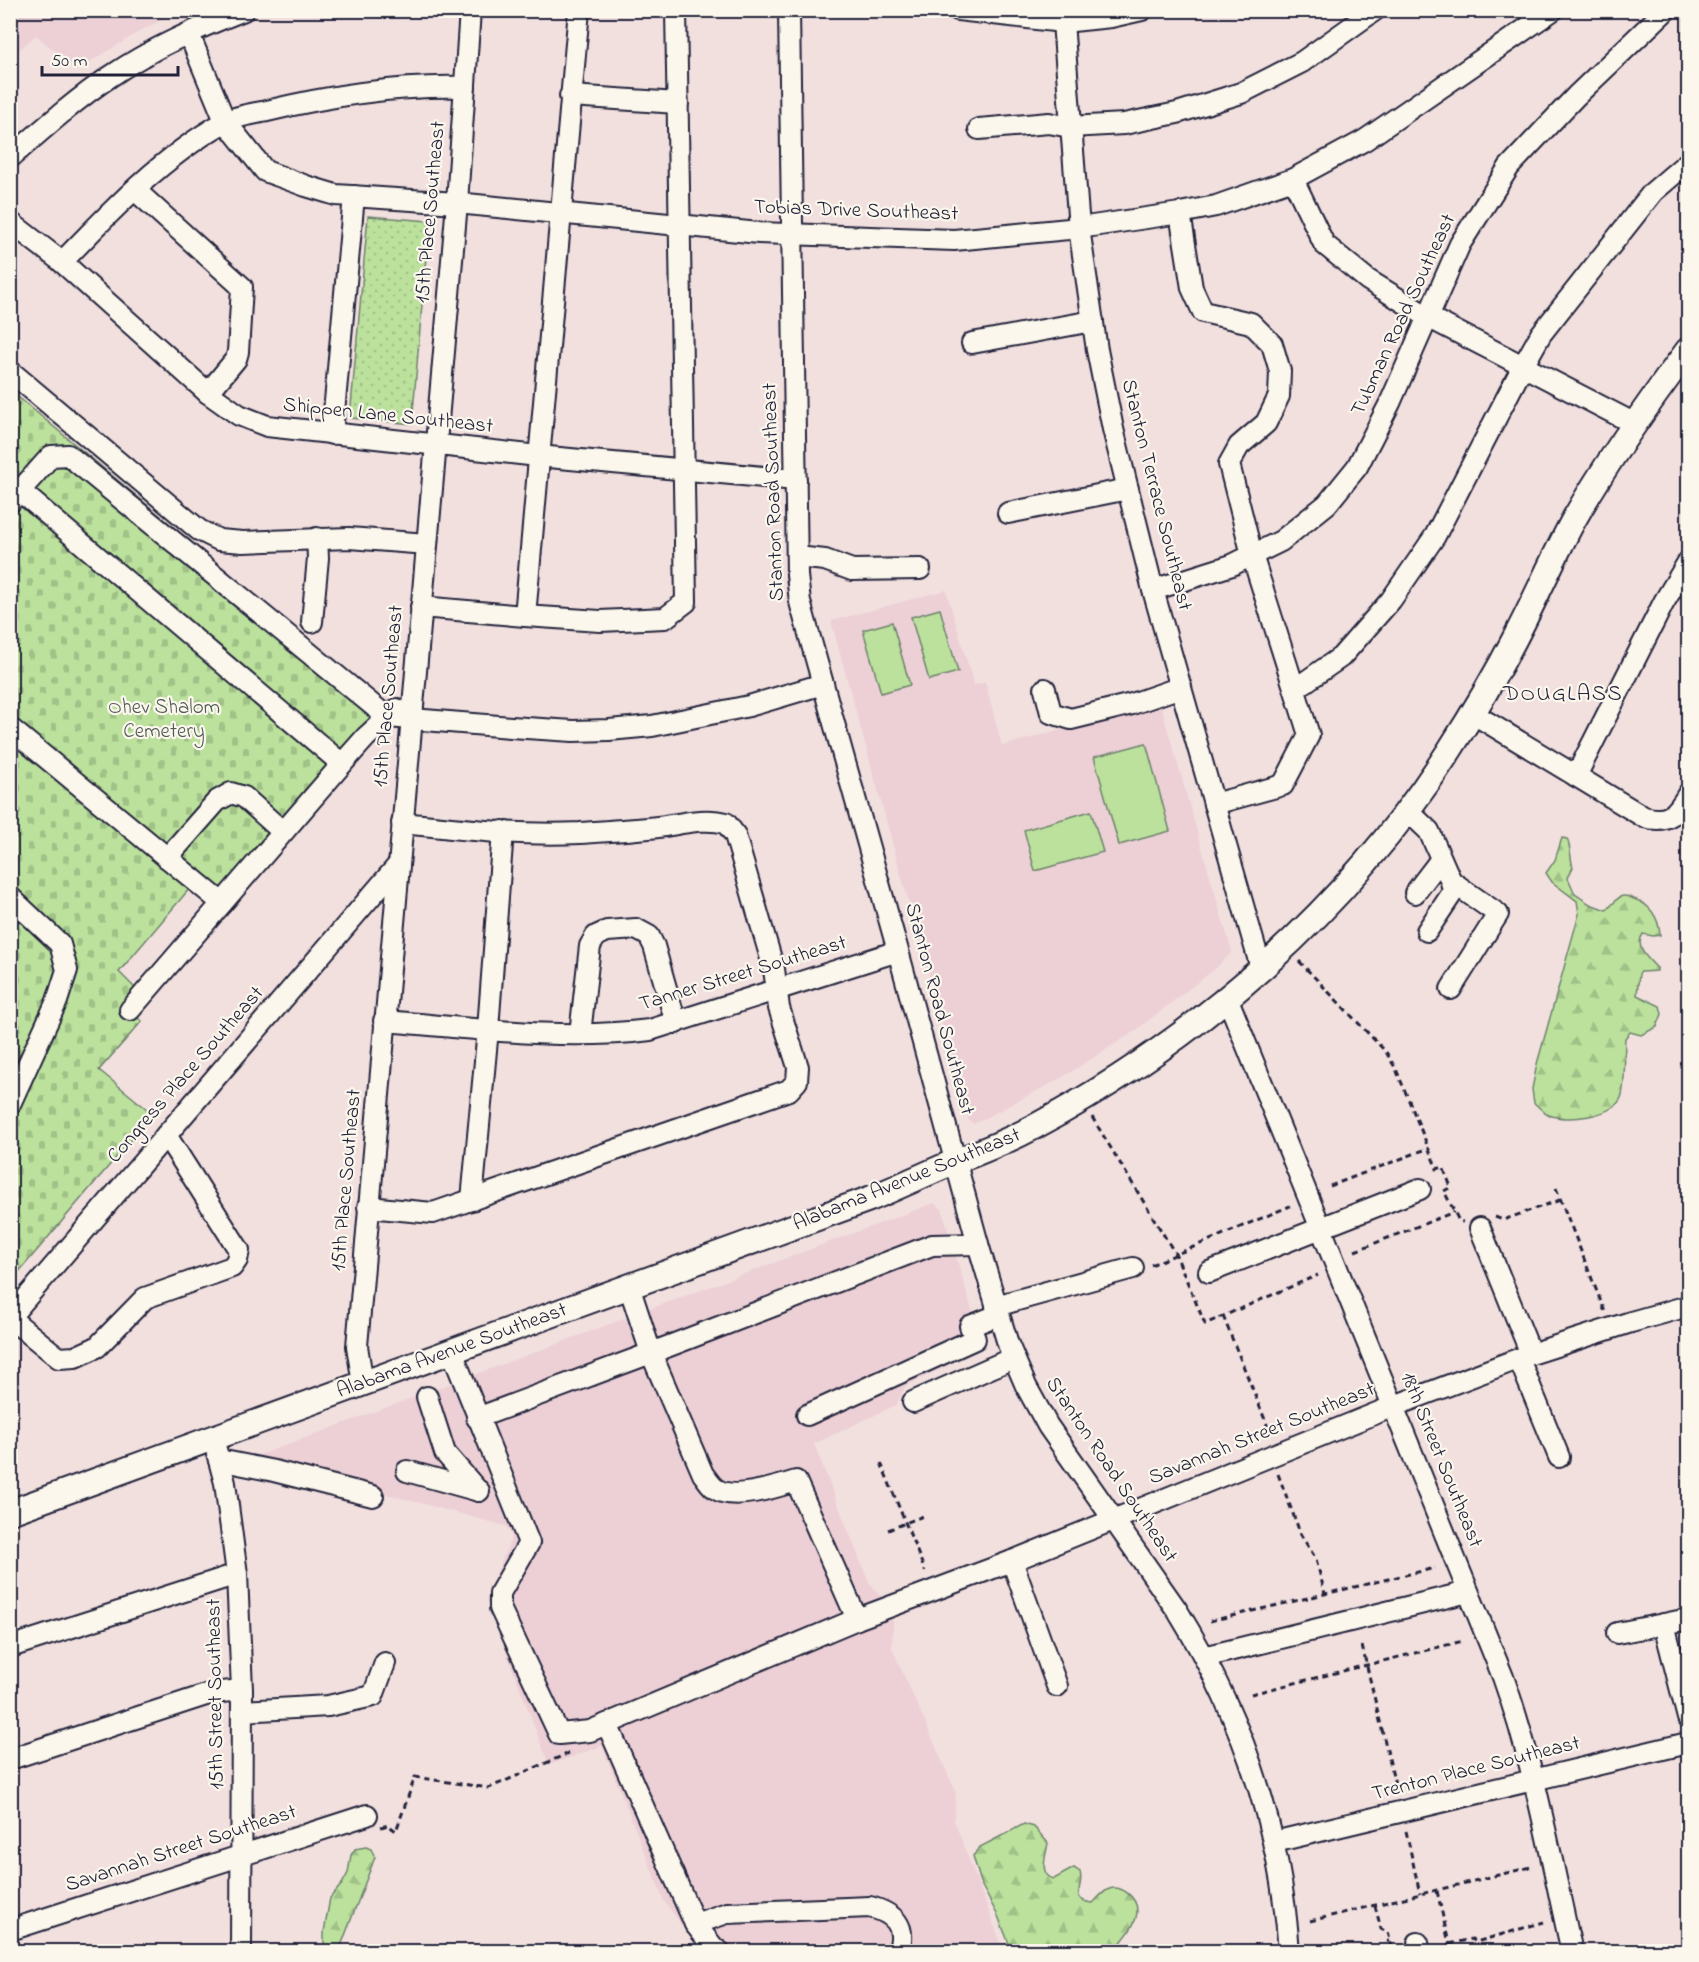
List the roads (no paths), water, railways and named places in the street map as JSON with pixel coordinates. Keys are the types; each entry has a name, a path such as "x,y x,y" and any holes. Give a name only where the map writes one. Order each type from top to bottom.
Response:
{"main road":[{"name":"Alabama Avenue Southeast","path":"10,1512 216,1449 363,1384 872,1198 985,1151 1080,1102 1156,1052 1227,998 1261,968 1334,896 1407,810 1443,760 1472,713 1515,638 1573,522 1595,484 1689,350"}],"street":[{"path":"10,158 77,100 112,75 145,55 244,10"},
{"name":"15th Place Southeast","path":"363,1384 357,1346 457,203 470,10"},
{"path":"525,616 579,10"},
{"path":"421,606 600,621 665,618 686,602 676,10"},
{"name":"Stanton Road Southeast","path":"789,10 797,557 800,602 978,1244 1013,1358 1048,1426 1177,1610 1226,1701 1249,1756 1274,1842 1285,1902 1289,1952"},
{"path":"958,10 993,12 1063,22 1111,17 1142,10"},
{"path":"978,129 1049,123 1070,128 1124,124 1177,113 1240,93 1302,62 1375,10"},
{"name":"Tobias Drive Southeast","path":"189,34 225,121 265,171 336,195 457,203 792,235 954,240 1078,228 1180,213 1216,206 1293,179 1365,140 1553,10"},
{"name":"Tubman Road Southeast","path":"1153,590 1232,565 1281,541 1327,504 1357,467 1390,403 1460,244 1509,167 1576,96 1666,10"},
{"name":"Stanton Terrace Southeast","path":"1063,22 1078,228 1113,429 1153,590 1261,968"},
{"path":"62,262 121,200 182,150 225,121 303,102 377,89 423,86 465,87"},
{"path":"570,96 678,103"},
{"path":"1295,689 1341,657 1397,590 1435,536 1522,366 1548,325 1653,192 1689,162"},
{"path":"1293,179 1324,244 1368,280 1428,317 1635,424"},
{"path":"135,190 242,287 236,359 208,393"},
{"path":"332,434 354,196"},
{"path":"1180,213 1192,288 1203,312 1251,323 1272,344 1280,371 1279,396 1266,423 1239,446 1229,464 1252,555 1309,735 1283,785 1214,804"},
{"name":"Shippen Lane Southeast","path":"10,222 62,262 208,393 238,414 267,426 435,446 796,480"},
{"path":"972,344 1093,321"},
{"path":"10,371 199,530 219,540 243,542 348,538 427,544"},
{"path":"342,764 15,496 51,456 68,455 387,717 521,728 573,731 609,730 652,726 749,706 823,684"},
{"path":"1008,513 1128,489"},
{"path":"312,622 318,558 317,538"},
{"path":"797,557 825,560 852,570 920,569"},
{"path":"1576,776 1664,602 1689,562"},
{"path":"1045,689 1052,713 1071,719 1132,704 1181,687"},
{"path":"130,1010 366,737 414,693"},
{"path":"1472,713 1644,817 1664,819 1678,811 1689,794"},
{"path":"10,728 222,903"},
{"path":"167,858 217,801 231,793 243,797 283,832"},
{"path":"1407,810 1429,831 1453,892 1427,931"},
{"path":"368,1207 433,1213 789,1090 796,1081 798,1067 779,1008 774,969 735,835 726,822 711,819 629,830 565,833 469,830 402,823"},
{"path":"472,1200 503,831"},
{"path":"1415,893 1441,859"},
{"name":"Congress Place Southeast","path":"10,1318 398,865"},
{"path":"1450,881 1498,914 1450,989"},
{"path":"10,897 60,944 66,970 57,1001 10,1104"},
{"path":"580,1034 590,946 596,936 607,931 636,929 649,936 654,946 676,1023"},
{"name":"Tanner Street Southeast","path":"384,1021 530,1033 613,1035 650,1030 898,951"},
{"name":"18th Street Southeast","path":"1227,998 1394,1406 1514,1708 1533,1780 1572,1952"},
{"path":"10,1318 59,1358 75,1357 97,1347 145,1298 232,1267 237,1260 239,1250 166,1135"},
{"path":"1209,1272 1420,1189"},
{"path":"1478,1222 1559,1457"},
{"path":"477,1418 932,1245 978,1244"},
{"path":"807,1415 975,1339 970,1326 997,1311 1133,1268"},
{"path":"629,1286 651,1353 703,1474 717,1490 735,1494 766,1491 796,1481 857,1619"},
{"name":"Savannah Street Southeast","path":"504,1483 529,1543 500,1593 500,1608 559,1734 590,1731 857,1619 1012,1561 1394,1406 1525,1357 1611,1328 1689,1306"},
{"path":"407,1471 478,1491 504,1483 452,1352"},
{"path":"913,1402 1013,1358"},
{"path":"427,1397 445,1454 478,1491"},
{"path":"216,1449 274,1471 374,1496"},
{"name":"15th Street Southeast","path":"216,1449 225,1483 237,1574 242,1690 242,1952"},
{"path":"1012,1561 1057,1686"},
{"path":"10,1647 237,1574"},
{"path":"1204,1657 1468,1592"},
{"path":"1617,1633 1689,1619"},
{"path":"1664,1624 1689,1718"},
{"path":"242,1711 328,1706 373,1696 385,1663"},
{"path":"10,1759 212,1693 242,1690"},
{"path":"607,1724 695,1924 714,1948 720,1952"},
{"name":"Trenton Place Southeast","path":"1274,1842 1689,1743"},
{"name":"Savannah Street Southeast","path":"10,1930 242,1855 370,1822"},
{"path":"695,1924 727,1913 870,1907 893,1916 901,1934 898,1952"}],"district":[{"name":"DOUGLASS","path":"1563,695"}],"park label":[{"name":"Ohev Shalom Cemetery","path":"164,720"}]}
